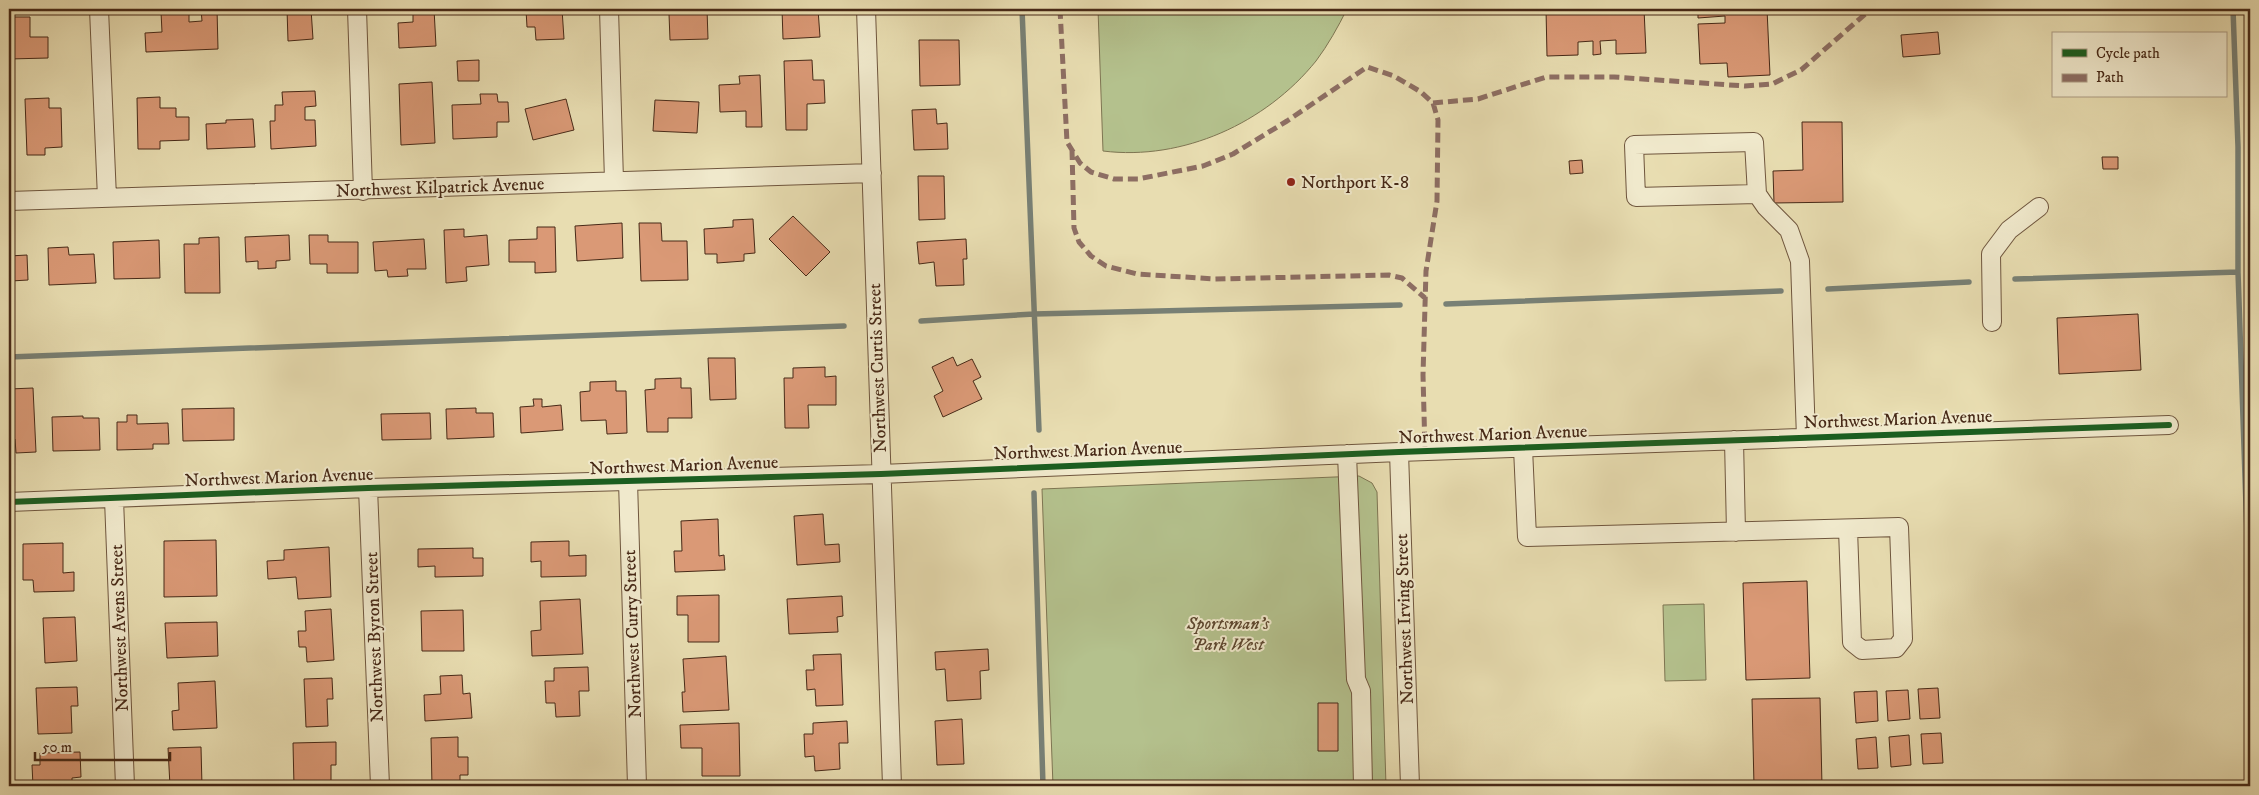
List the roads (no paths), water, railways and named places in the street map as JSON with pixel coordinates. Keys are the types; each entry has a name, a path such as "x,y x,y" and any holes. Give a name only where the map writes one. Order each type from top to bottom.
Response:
{"street":[{"path":"100,9 107,198"},
{"path":"357,9 363,191"},
{"path":"609,9 614,181"},
{"name":"Northwest Curtis Street","path":"866,9 892,786"},
{"path":"1757,194 1636,197 1634,145 1754,142 1757,194 1766,207 1789,230 1800,261 1806,438"},
{"name":"Northwest Kilpatrick Avenue","path":"9,201 872,173"},
{"path":"1992,322 1991,254 2009,230 2039,207"},
{"name":"Northwest Marion Avenue","path":"9,502 368,488 881,474 1399,452 2169,425"},
{"path":"1734,440 1736,532"},
{"path":"1523,448 1527,537 1899,527 1903,639 1896,648 1862,650 1852,642 1848,529"},
{"name":"Northwest Irving Street","path":"1399,452 1410,786"},
{"path":"1347,454 1356,679 1361,691 1363,786"},
{"name":"Northwest Curry Street","path":"628,481 637,786"},
{"name":"Northwest Byron Street","path":"368,488 380,786"},
{"name":"Northwest Avens Street","path":"114,499 125,786"}],"waterway":[{"path":"1022,9 1039,430"},
{"path":"2233,9 2238,147 2238,272 2250,622"},
{"path":"2015,279 2238,272"},
{"path":"1828,289 1969,282"},
{"path":"1446,304 1781,291"},
{"path":"921,321 1034,314 1400,305"},
{"path":"9,357 844,326"},
{"path":"1034,493 1043,786"}],"place":[{"name":"Northport K-8","path":"1291,182"}],"park label":[{"name":"Sportsman's Park West","path":"1228,633"}]}
